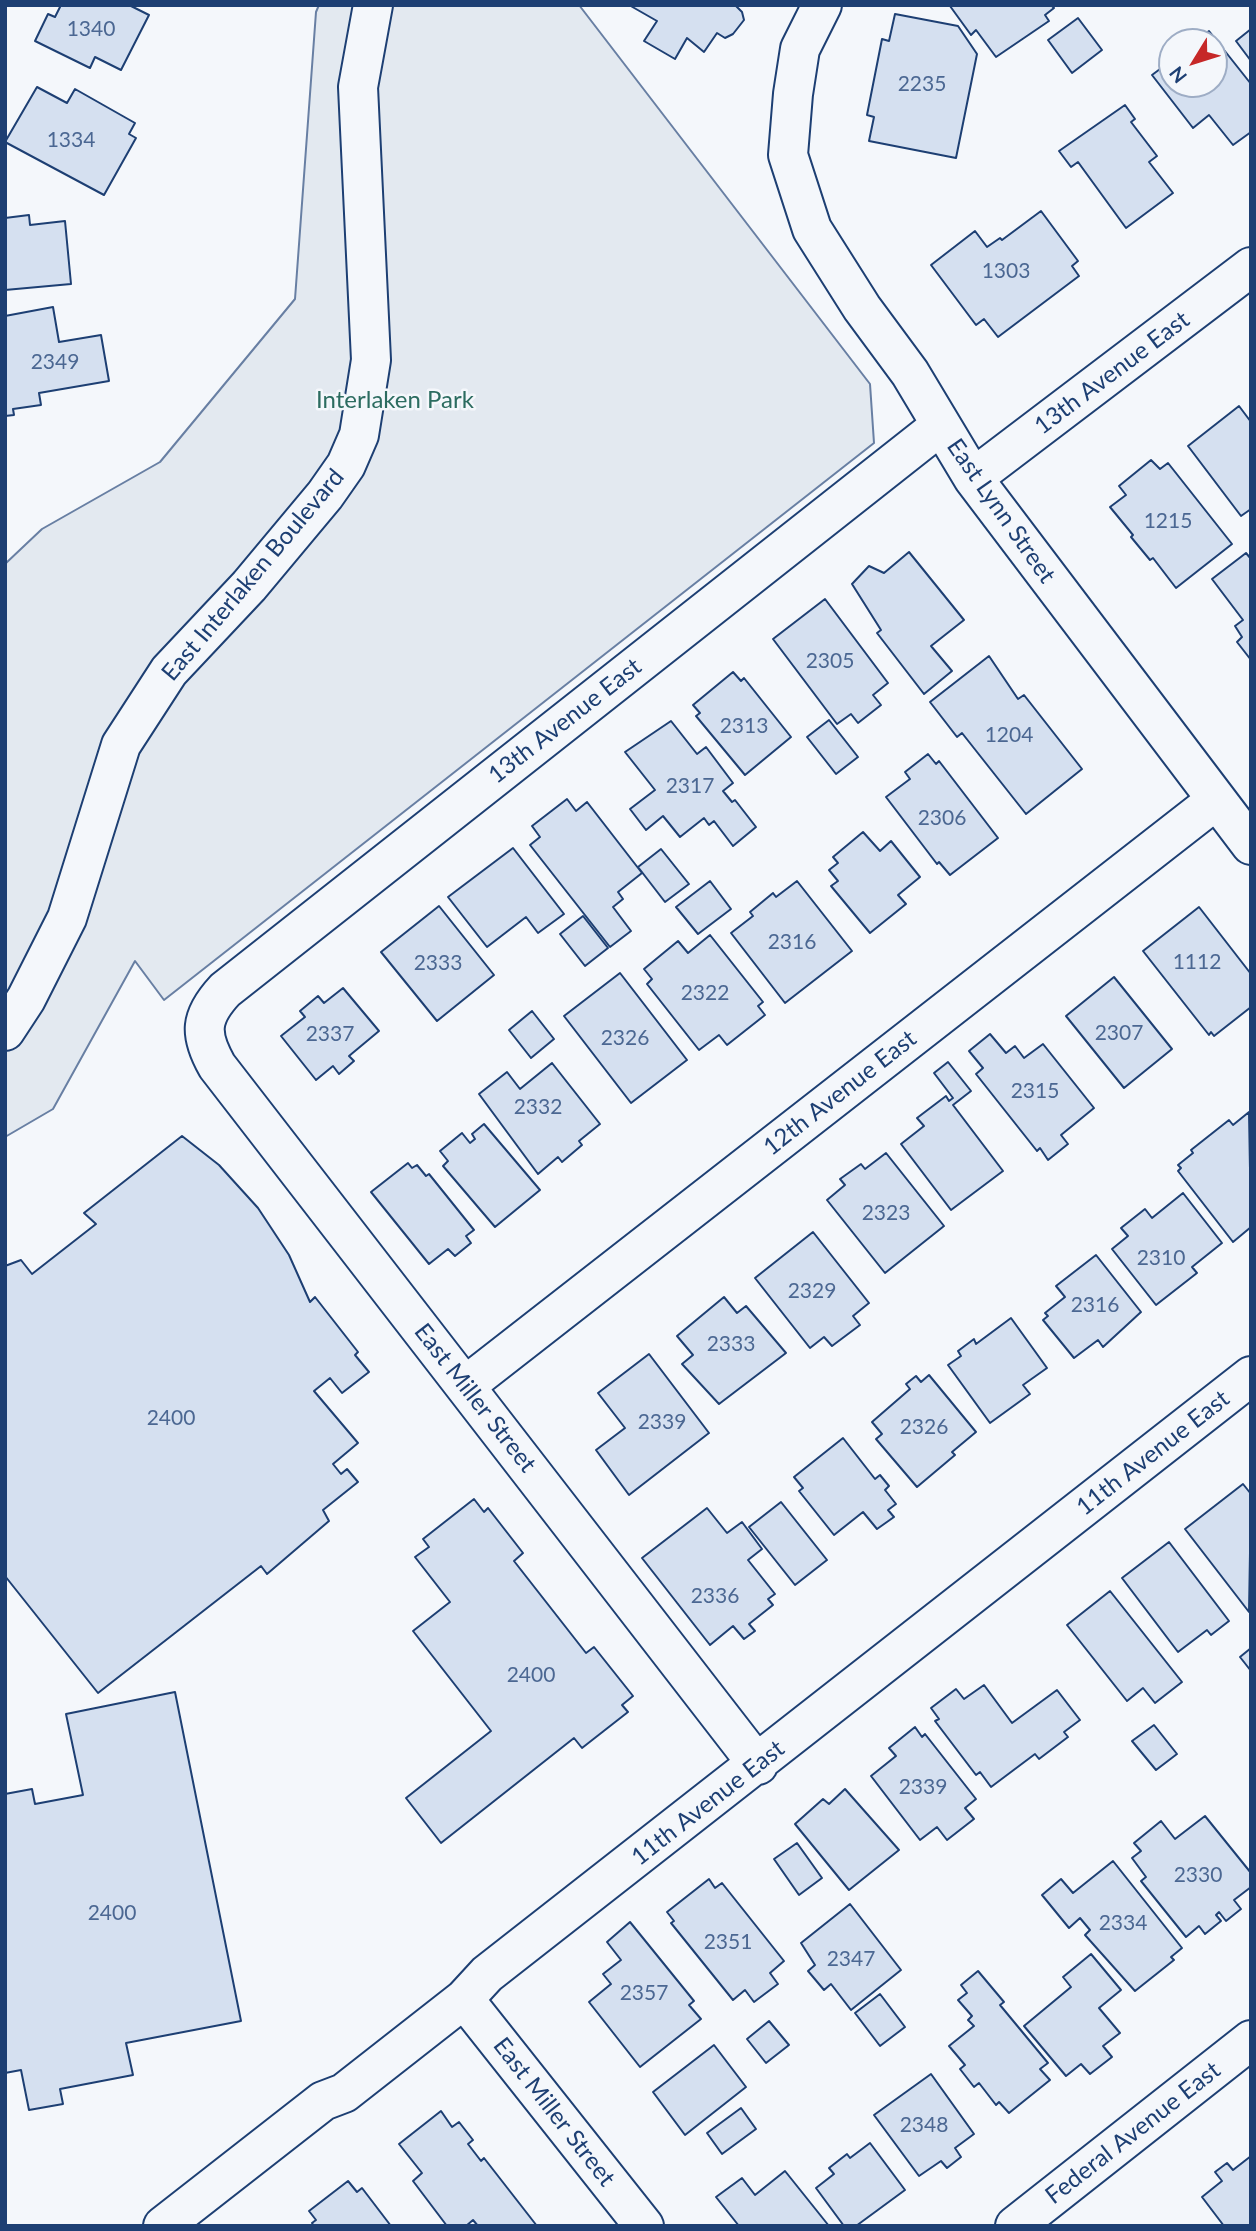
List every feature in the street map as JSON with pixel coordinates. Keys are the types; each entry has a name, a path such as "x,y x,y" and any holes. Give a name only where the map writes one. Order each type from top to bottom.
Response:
{"street":[{"name":"East Interlaken Boulevard","path":"5,1031 26,999 67,918 121,745 169,671 248,586 325,495 346,466 359,435 372,360 358,87 373,5"},
{"name":"East Lynn Street","path":"822,5 800,49 788,155 813,229 862,308 910,373 973,478 1215,801 1251,845"},
{"name":"13th Avenue East","path":"973,478 1251,267"},
{"name":"13th Avenue East","path":"204,1027 209,1007 225,990 940,426"},
{"name":"12th Avenue East","path":"465,1386 1215,801"},
{"name":"East Miller Street","path":"204,1027 208,1048 217,1066 758,1765"},
{"name":"11th Avenue East","path":"163,2226 323,2102 344,2093 464,1999 493,1969 758,1765 1251,1376"},
{"name":"East Miller Street","path":"464,1999 644,2226"},
{"name":"Federal Avenue East","path":"1015,2226 1251,2040"}],"green space":[{"name":"Interlaken Park","path":"319,5 579,5 870,384 874,443 164,1000 135,961 53,1109 5,1137 5,564 42,529 160,462 295,299 316,12"}],"building":[{"path":"61,5 129,5 149,15 121,70 95,57 90,68 35,41 48,14 55,17"},
{"path":"629,5 735,5 742,12 744,20 733,34 725,38 717,33 704,52 687,38 675,59 644,41 657,21"},
{"path":"1051,5 1054,8 1045,15 1049,21 996,57 976,30 971,35 950,6"},
{"path":"895,14 958,26 977,54 956,158 869,141 874,117 867,115 882,39 889,41"},
{"path":"1078,18 1102,50 1072,73 1048,40"},
{"path":"1251,29 1251,61 1236,41"},
{"path":"1228,55 1251,84 1251,132 1233,145 1209,115 1193,128 1170,98 1228,98"},
{"path":"1158,70 1158,83 1152,75"},
{"path":"37,87 67,103 75,89 135,123 129,134 136,138 104,195 5,142"},
{"path":"1125,105 1135,119 1131,122 1157,156 1149,162 1173,193 1126,228 1078,162 1071,167 1059,151"},
{"path":"1041,211 1078,261 1072,266 1079,276 998,337 984,319 976,325 931,265 975,231 987,247 1000,238 1002,240"},
{"path":"29,215 30,225 65,221 71,284 5,290 5,218"},
{"path":"53,307 59,342 101,335 109,381 39,393 41,405 13,409 14,415 5,416 5,316"},
{"path":"1239,406 1251,422 1251,509 1241,516 1188,446"},
{"path":"1151,460 1160,469 1168,463 1232,544 1176,588 1153,558 1150,560 1131,537 1133,535 1110,507 1126,495 1119,486"},
{"path":"909,552 964,620 931,646 952,671 924,694 877,633 881,630 852,584 869,566 884,573"},
{"path":"1246,553 1251,559 1251,660 1237,642 1242,637 1235,626 1243,620 1212,579"},
{"path":"825,599 888,683 873,695 881,705 858,723 851,714 837,724 773,639"},
{"path":"989,656 1018,699 1024,695 1082,769 1026,814 962,733 957,737 930,702"},
{"path":"733,672 741,681 744,678 791,737 745,775 696,716 700,713 693,705"},
{"path":"829,720 858,757 836,774 807,737"},
{"path":"671,721 697,754 706,747 733,783 723,791 732,802 735,800 756,827 733,846 714,821 709,825 704,818 680,837 663,816 646,830 630,809 655,790 625,752"},
{"path":"928,754 936,764 939,761 998,838 950,875 939,862 937,864 886,797 910,779 905,772"},
{"path":"567,799 576,811 587,802 642,873 618,892 623,899 613,907 631,931 610,947 530,845 540,837 532,826"},
{"path":"863,832 880,851 891,841 920,877 898,895 906,904 870,933 831,886 838,881 829,870 838,863 833,857"},
{"path":"513,848 564,914 538,933 526,917 487,947 448,897"},
{"path":"661,849 689,884 665,902 638,867"},
{"path":"710,881 731,909 698,934 676,907"},
{"path":"797,881 852,951 785,1003 731,933 753,916 750,912 773,893 776,897"},
{"path":"439,906 494,975 437,1021 381,952"},
{"path":"1199,907 1251,974 1251,1007 1214,1036 1211,1032 1209,1035 1143,951"},
{"path":"583,916 608,948 585,966 560,934"},
{"path":"710,935 763,1002 758,1006 765,1015 727,1045 719,1035 699,1050 647,984 652,979 644,969 678,941 688,953"},
{"path":"620,973 687,1060 631,1103 564,1016"},
{"path":"1114,977 1172,1049 1124,1088 1066,1016"},
{"path":"343,988 379,1031 349,1056 354,1061 339,1074 333,1066 316,1080 281,1036 305,1017 300,1011 318,996 324,1003"},
{"path":"532,1011 554,1039 531,1058 509,1030"},
{"path":"990,1034 1006,1053 1015,1046 1024,1058 1043,1044 1094,1108 1061,1135 1068,1144 1048,1160 1040,1148 1037,1151 976,1074 983,1068 969,1051"},
{"path":"948,1062 971,1091 953,1105 1003,1171 951,1210 901,1144 924,1126 917,1118 946,1096 949,1101 953,1098 934,1073"},
{"path":"552,1063 600,1124 579,1141 582,1145 562,1162 558,1157 538,1174 479,1094 507,1072 520,1089"},
{"path":"1249,1112 1251,1227 1233,1242 1178,1171 1181,1168 1178,1165 1193,1153 1191,1150 1229,1120 1233,1125"},
{"path":"484,1124 540,1190 495,1227 443,1166 448,1161 440,1151 462,1133 470,1143 475,1139 472,1134"},
{"path":"182,1136 219,1165 258,1208 289,1255 310,1302 315,1297 358,1352 355,1355 369,1372 342,1393 330,1378 314,1391 358,1443 333,1464 341,1474 347,1469 358,1482 323,1510 329,1521 267,1574 261,1566 98,1693 5,1576 5,1266 21,1260 32,1274 96,1224 84,1213"},
{"path":"886,1153 944,1226 885,1273 827,1200 845,1185 840,1179 861,1164 865,1169"},
{"path":"408,1163 412,1168 417,1165 426,1176 429,1174 474,1230 466,1236 471,1243 455,1256 448,1249 429,1264 371,1192"},
{"path":"1183,1193 1222,1243 1192,1267 1197,1273 1156,1305 1112,1249 1128,1236 1121,1228 1145,1209 1152,1218"},
{"path":"813,1232 869,1303 853,1316 860,1325 832,1346 824,1337 810,1348 755,1278"},
{"path":"1096,1255 1141,1312 1103,1347 1098,1340 1074,1358 1043,1320 1048,1316 1045,1313 1065,1297 1056,1286"},
{"path":"724,1297 737,1313 746,1306 786,1353 719,1404 682,1364 693,1355 677,1336"},
{"path":"1011,1318 1047,1368 1023,1385 1030,1394 990,1423 948,1365 961,1356 958,1351 974,1339 976,1344"},
{"path":"649,1354 709,1433 629,1495 596,1450 625,1428 598,1393"},
{"path":"929,1375 976,1432 952,1452 955,1455 917,1487 876,1439 882,1434 872,1422 910,1389 906,1384 916,1376 921,1382"},
{"path":"843,1438 875,1479 880,1475 889,1486 885,1490 896,1504 888,1510 894,1517 877,1529 863,1512 834,1535 799,1491 803,1488 794,1477"},
{"path":"1243,1484 1251,1494 1249,1612 1185,1529"},
{"path":"474,1499 484,1512 488,1508 523,1553 514,1561 586,1653 594,1647 633,1696 622,1705 628,1712 582,1748 574,1738 441,1843 406,1798 491,1731 413,1631 450,1602 415,1557 429,1547 423,1539"},
{"path":"781,1502 827,1560 795,1585 749,1527"},
{"path":"707,1508 727,1533 742,1522 762,1549 748,1560 775,1594 768,1599 773,1605 749,1624 755,1631 744,1639 733,1626 710,1645 642,1558"},
{"path":"1169,1542 1229,1621 1211,1635 1207,1630 1178,1652 1122,1578"},
{"path":"1110,1591 1182,1682 1155,1703 1143,1688 1127,1701 1067,1625"},
{"path":"1251,1648 1251,1671 1240,1657"},
{"path":"984,1685 1012,1723 1057,1690 1080,1720 1064,1732 1068,1737 1039,1759 1035,1754 991,1787 980,1772 976,1775 935,1721 939,1719 931,1708 956,1689 964,1699"},
{"path":"175,1692 241,2021 126,2043 133,2075 60,2089 63,2104 29,2110 21,2070 5,2073 5,1794 32,1789 35,1804 83,1795 66,1714"},
{"path":"1154,1725 1177,1754 1156,1770 1132,1741"},
{"path":"915,1727 922,1737 925,1734 976,1799 965,1808 974,1819 947,1840 937,1827 920,1840 871,1776 896,1756 889,1748"},
{"path":"845,1789 899,1850 849,1890 795,1824 823,1799 829,1804"},
{"path":"1205,1816 1251,1873 1251,1887 1234,1900 1241,1909 1226,1921 1219,1912 1216,1915 1221,1921 1205,1934 1199,1926 1186,1937 1141,1881 1146,1877 1132,1858 1141,1851 1134,1843 1161,1821 1175,1839"},
{"path":"797,1843 822,1878 799,1895 774,1859"},
{"path":"1113,1861 1182,1948 1171,1957 1174,1960 1135,1991 1085,1935 1090,1930 1080,1918 1069,1928 1042,1895 1061,1879 1073,1893"},
{"path":"709,1879 715,1888 722,1883 784,1961 770,1973 778,1984 754,2002 745,1990 733,2000 671,1923 674,1921 667,1912"},
{"path":"850,1904 901,1970 851,2010 831,1984 824,1990 808,1971 815,1965 801,1943"},
{"path":"630,1922 694,2001 689,2005 701,2019 640,2067 589,2002 611,1984 603,1974 621,1960 607,1942"},
{"path":"1091,1954 1121,1990 1099,2008 1120,2033 1103,2046 1112,2057 1090,2074 1081,2064 1066,2076 1024,2026 1071,1987 1063,1977"},
{"path":"978,1971 1004,2002 1000,2005 1048,2063 1040,2069 1050,2080 1009,2113 999,2102 996,2105 979,2083 974,2087 960,2069 965,2065 949,2046 974,2026 968,2020 972,2016 958,2000 967,1993 961,1985"},
{"path":"880,1994 905,2027 880,2046 855,2013"},
{"path":"769,2021 789,2045 766,2063 747,2039"},
{"path":"714,2045 746,2087 685,2135 653,2092"},
{"path":"931,2074 974,2134 955,2148 961,2157 947,2168 941,2161 919,2176 874,2115"},
{"path":"741,2108 756,2129 722,2154 707,2133"},
{"path":"441,2111 452,2127 459,2122 473,2140 468,2144 481,2161 484,2158 537,2226 478,2226 473,2220 466,2226 447,2226 413,2181 422,2173 399,2144"},
{"path":"870,2143 905,2190 856,2226 844,2226 816,2188 834,2174 829,2168 847,2154 850,2158"},
{"path":"1251,2156 1251,2226 1224,2226 1202,2197 1222,2181 1215,2172 1227,2163 1233,2170"},
{"path":"785,2171 829,2226 739,2226 716,2197 742,2178 755,2195"},
{"path":"348,2181 357,2192 362,2188 391,2226 314,2226 312,2223 316,2220 309,2211"}]}
